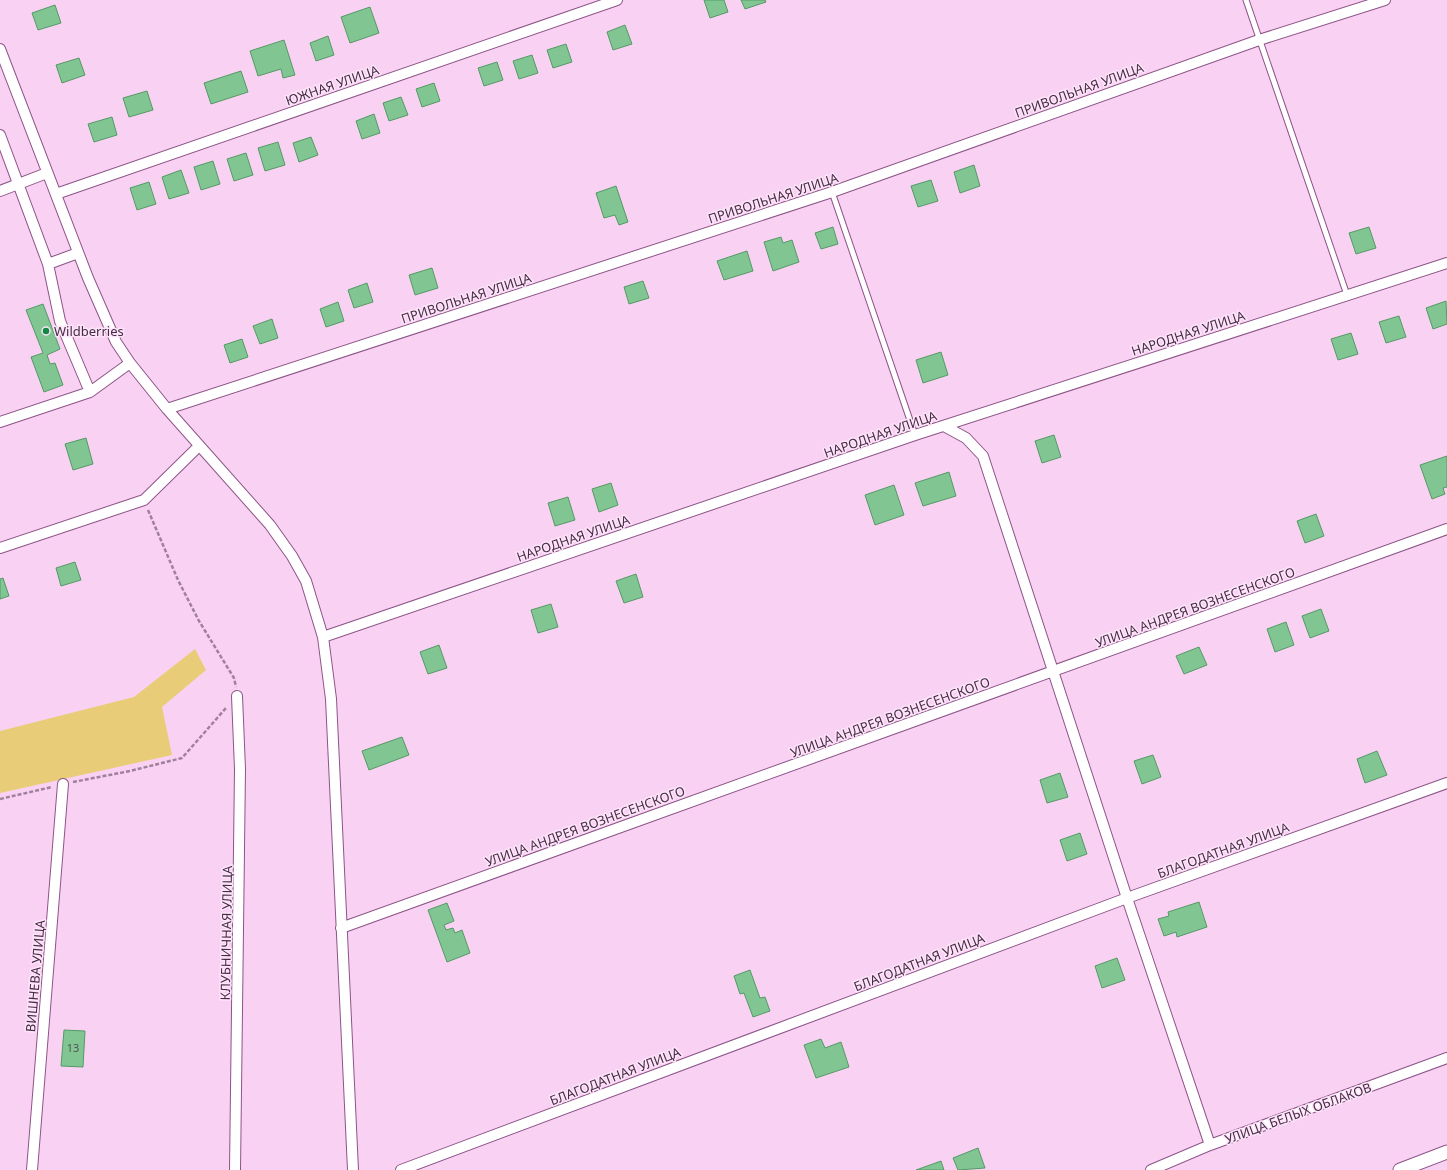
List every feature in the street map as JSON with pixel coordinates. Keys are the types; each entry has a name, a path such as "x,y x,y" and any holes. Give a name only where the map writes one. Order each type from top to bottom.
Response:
{"street":[{"name":"ЮЖНАЯ УЛИЦА","path":"56,194 617,0"},
{"name":"ПРИВОЛЬНАЯ УЛИЦА","path":"167,409 832,192 1259,40 1385,0"},
{"path":"0,49 78,253 116,342 130,363 167,409 270,525 292,556 306,581 324,637 331,700 353,1170"},
{"path":"0,135 48,264 60,321 90,392"},
{"path":"0,191 47,174"},
{"path":"48,264 78,253"},
{"name":"НАРОДНАЯ УЛИЦА","path":"324,637 915,435 1447,263"},
{"path":"0,422 90,392 130,363"},
{"path":"944,426 966,438 983,456 1127,898 1210,1145"},
{"path":"0,548 144,500 199,446"},
{"name":"УЛИЦА АНДРЕЯ ВОЗНЕСЕНСКОГО","path":"341,928 1447,529"},
{"name":"КЛУБНИЧНАЯ УЛИЦА","path":"235,1170 240,769 237,696"},
{"name":"БЛАГОДАТНАЯ УЛИЦА","path":"401,1170 1127,898 1447,783"},
{"name":"ВИШНЕВА УЛИЦА","path":"32,1170 63,784"},
{"name":"УЛИЦА БЕЛЫХ ОБЛАКОВ","path":"1151,1170 1210,1145 1447,1058"},
{"path":"1403,1169 1447,1152"}],"lane":[{"path":"1246,0 1347,295"},
{"path":"832,192 915,435"}],"path":[{"path":"0,799 63,784 130,771 182,758 237,696 234,678 199,621 178,580 144,500"}],"shaded area":[{"path":"195,649 206,670 162,707 172,755 0,793 0,731 134,697"}],"building":[{"path":"704,0 724,0 728,12 710,18"},
{"path":"741,0 765,0 766,2 745,9"},
{"path":"55,5 61,23 38,30 32,13"},
{"path":"370,7 379,33 350,43 341,17"},
{"path":"625,25 632,44 613,50 607,32"},
{"path":"328,36 334,55 316,61 310,43"},
{"path":"284,40 295,75 283,78 281,69 258,76 250,51"},
{"path":"566,44 572,62 553,68 547,50"},
{"path":"532,55 538,73 519,79 513,61"},
{"path":"79,58 85,75 62,83 56,65"},
{"path":"497,62 503,80 484,86 478,68"},
{"path":"241,71 248,92 211,104 204,83"},
{"path":"434,83 440,101 422,107 416,89"},
{"path":"147,91 153,110 129,117 123,98"},
{"path":"401,97 408,115 389,121 383,103"},
{"path":"374,114 380,133 362,139 356,121"},
{"path":"112,117 117,135 94,142 88,124"},
{"path":"311,137 318,155 299,162 293,143"},
{"path":"278,142 285,165 265,171 258,148"},
{"path":"246,153 253,175 234,181 227,159"},
{"path":"213,161 220,184 201,190 194,167"},
{"path":"974,165 980,186 960,193 954,172"},
{"path":"181,170 189,193 169,199 162,177"},
{"path":"931,180 938,201 918,207 911,186"},
{"path":"149,182 156,204 137,210 130,188"},
{"path":"616,186 628,222 619,225 615,215 604,218 596,193"},
{"path":"833,227 838,244 821,249 815,233"},
{"path":"1369,227 1376,248 1356,254 1349,233"},
{"path":"781,237 783,243 792,240 799,262 773,271 764,242"},
{"path":"747,251 753,271 724,280 717,261"},
{"path":"432,268 438,288 415,295 409,275"},
{"path":"643,281 649,298 629,304 624,287"},
{"path":"367,283 373,302 354,308 348,290"},
{"path":"1446,301 1447,324 1433,329 1426,308"},
{"path":"338,302 344,321 326,327 320,309"},
{"path":"43,304 60,349 47,355 50,364 55,363 63,385 44,392 31,357 43,353 26,310"},
{"path":"1399,316 1406,337 1386,343 1379,322"},
{"path":"272,319 278,338 260,344 253,326"},
{"path":"1351,333 1358,354 1338,360 1331,339"},
{"path":"242,339 248,357 230,363 224,345"},
{"path":"941,352 948,375 923,383 916,360"},
{"path":"1054,435 1061,457 1042,463 1035,441"},
{"path":"86,438 93,464 73,470 65,444"},
{"path":"1447,456 1447,487 1443,488 1445,494 1432,499 1420,465"},
{"path":"949,472 956,496 923,506 915,483"},
{"path":"611,483 618,505 599,512 592,489"},
{"path":"894,485 904,515 875,525 865,495"},
{"path":"568,497 575,520 555,526 548,503"},
{"path":"1316,514 1324,536 1305,543 1297,521"},
{"path":"75,562 81,580 61,586 56,568"},
{"path":"636,574 643,597 624,603 616,581"},
{"path":"3,578 9,596 0,599 0,579"},
{"path":"551,604 558,627 538,633 531,610"},
{"path":"1321,609 1329,631 1310,638 1302,616"},
{"path":"1286,622 1294,645 1275,652 1267,629"},
{"path":"439,645 447,668 428,674 420,652"},
{"path":"1199,647 1207,665 1184,674 1176,656"},
{"path":"402,737 409,755 369,770 362,751"},
{"path":"1377,751 1387,775 1365,783 1357,759"},
{"path":"1153,755 1161,777 1142,784 1134,761"},
{"path":"1060,773 1068,797 1047,803 1040,780"},
{"path":"1080,833 1087,854 1067,861 1060,840"},
{"path":"1199,902 1207,927 1177,937 1176,932 1164,936 1158,919 1169,916 1168,912"},
{"path":"447,903 454,921 444,925 446,930 453,928 455,933 462,930 470,953 447,962 428,910"},
{"path":"1117,958 1125,980 1102,988 1095,966"},
{"path":"750,970 760,998 765,997 770,1011 753,1017 744,993 740,994 734,976"},
{"path":"64,1030 85,1031 83,1067 61,1066"},
{"path":"821,1039 825,1048 841,1042 849,1067 816,1078 804,1045"},
{"path":"978,1148 985,1168 958,1170 953,1158"},
{"path":"941,1161 944,1170 916,1170"}],"place":[{"name":"Wildberries","path":"46,331"}]}
